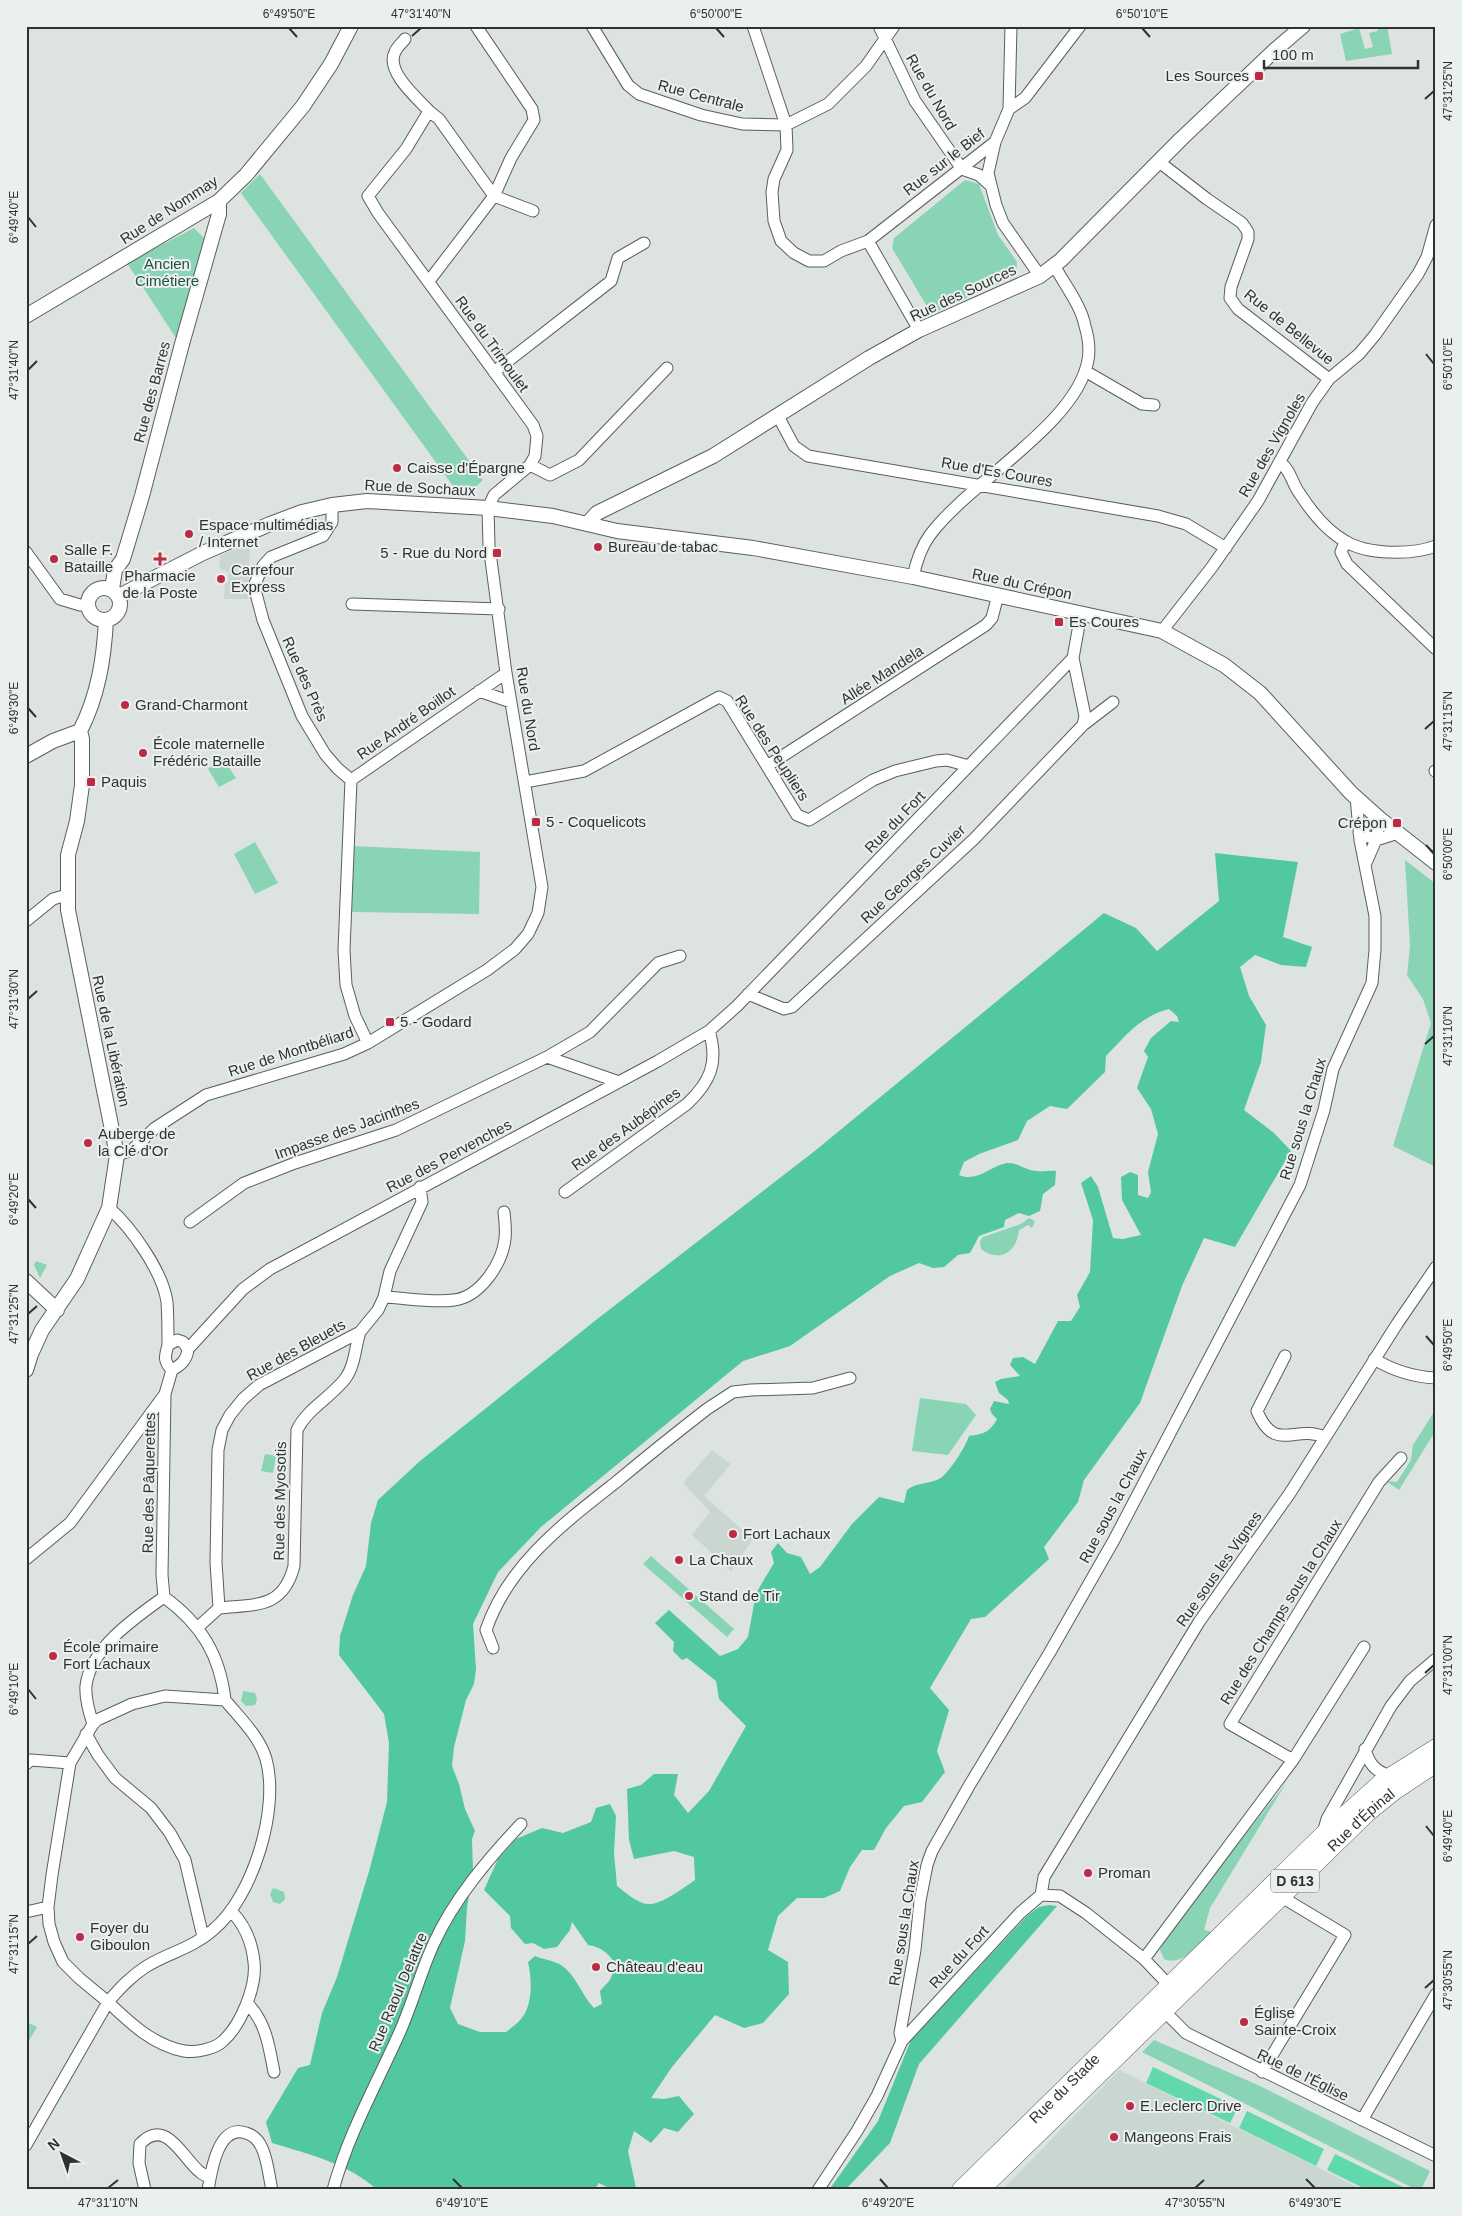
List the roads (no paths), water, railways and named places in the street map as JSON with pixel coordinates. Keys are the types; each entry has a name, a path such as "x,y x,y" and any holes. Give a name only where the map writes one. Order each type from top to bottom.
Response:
{"main road":[{"name":"Rue d'Épinal","path":"1169,1988 1323,1835 1390,1776 1436,1748"},
{"name":"Rue d'Épinal","path":"1164,2011 1368,1812 1394,1791 1436,1763"},
{"name":"Rue du Stade","path":"961,2190 1169,1988"},
{"name":"Rue du Stade","path":"980,2190 1164,2011"}],"street":[{"name":"Rue de Nommay","path":"26,316 219,201 246,175 303,106 331,64 351,26"},
{"path":"429,282 494,196 511,158 534,120 532,109 476,26"},
{"name":"Rue Centrale","path":"592,26 628,85 639,94 701,115 742,124 786,125 828,104 866,66 894,26"},
{"name":"Rue sur le Bief","path":"753,26 786,125 787,150 774,178 772,192 774,221 781,241 794,253 809,261 824,261 841,251 868,241 996,142 1009,109 1011,26"},
{"name":"Rue du Nord","path":"879,26 915,101 962,169"},
{"path":"1009,109 1025,98 1080,26"},
{"name":"Rue des Sources","path":"588,523 598,513 713,456 869,358 919,330 1040,276 1054,265 1158,161 1275,50 1304,26"},
{"path":"406,39 394,52 395,73 429,112 439,119 494,196 534,211"},
{"name":"Rue du Trimoulet","path":"429,112 406,149 368,196 533,425 537,436 535,456 530,465"},
{"path":"996,142 988,173 1003,223 1040,276"},
{"name":"Rue de Bellevue","path":"1158,161 1242,223 1248,232 1248,239 1231,287 1230,298 1238,309 1329,379"},
{"path":"962,169 979,175 991,186"},
{"name":"Rue des Barres","path":"115,592 115,570 123,559 142,496 219,214 219,201"},
{"name":"Rue des Vignoles","path":"1162,631 1226,548 1258,501 1302,417 1329,379 1340,372 1375,335 1418,274 1427,257 1436,225"},
{"path":"868,241 919,330"},
{"path":"494,372 611,281 618,258 644,243"},
{"path":"913,578 918,559 929,536 980,484 1061,412 1085,371 1088,358 1085,324 1082,314 1054,265"},
{"path":"488,508 494,495 530,465 550,475 580,460 667,368"},
{"path":"1085,371 1142,404 1154,405"},
{"name":"Rue d'Es Coures","path":"778,416 794,446 808,456 980,484 1173,520 1186,524 1226,548"},
{"path":"1280,462 1289,470 1298,493 1318,518 1346,542 1366,549 1410,552 1436,546"},
{"name":"Rue de Sochaux","path":"115,592 270,524 302,512 332,505 367,501 488,508 552,516 588,523"},
{"name":"Rue des Près","path":"332,505 332,522 323,536 271,556 262,566 254,586 263,620 302,716 325,754 350,780"},
{"name":"Rue du Nord","path":"488,508 489,545 506,673 542,886 538,913"},
{"name":"Rue du Crépon","path":"588,523 617,531 753,548 913,578 1162,631 1224,665 1260,692 1356,797 1380,819 1436,863"},
{"path":"1346,542 1341,552 1347,564 1436,649"},
{"path":"26,552 60,599 80,605 87,605"},
{"path":"102,587 115,592 120,609 115,616 106,620 96,618 89,611 87,605 88,598 92,592 102,587"},
{"name":"Allée Mandela","path":"767,766 986,625 992,618 998,596"},
{"path":"352,604 498,609"},
{"path":"1081,614 1073,658 1085,716 1083,725"},
{"path":"26,756 80,730 96,693 103,660 106,620"},
{"name":"Rue du Fort","path":"737,1006 1073,658"},
{"name":"Rue André Boillot","path":"350,780 506,673"},
{"name":"Rue André Boillot","path":"479,691 511,702"},
{"name":"Rue des Peupliers","path":"524,782 584,772 720,697 727,701 797,815 809,820 873,780 895,770 947,760 969,766"},
{"name":"Rue Georges Cuvier","path":"748,994 784,1009 792,1007 974,839 1083,725 1113,702"},
{"name":"Rue de la Libération","path":"26,1370 42,1330 77,1279 109,1208 117,1155 68,915 68,855 82,785 82,739 80,730"},
{"path":"350,780 344,950 346,985 355,1016 368,1043"},
{"name":"Rue sous la Chaux","path":"818,2190 867,2114 902,2041 900,2033 915,1950 920,1901 927,1865 932,1851 1114,1540 1300,1185 1324,1110 1333,1069 1372,983 1376,950 1375,916 1359,833 1356,797"},
{"path":"1380,819 1368,824 1359,833 1376,840 1398,833"},
{"path":"1365,864 1376,840 1380,819"},
{"path":"26,921 53,899 67,895"},
{"name":"Rue de Montbéliard","path":"117,1155 132,1150 155,1128 206,1095 344,1054 368,1043 480,974 515,949 528,934 538,913"},
{"name":"Impasse des Jacinthes","path":"190,1222 244,1183 295,1163 396,1130 547,1058 590,1032 658,964 680,956"},
{"name":"Rue des Pervenches","path":"188,1349 243,1289 270,1269 619,1082 709,1031 737,1006"},
{"name":"Rue des Aubépines","path":"565,1192 687,1104 700,1092 714,1064 714,1046 709,1031"},
{"path":"547,1058 619,1082"},
{"name":"Rue des Bleuets","path":"219,1608 216,1581 216,1529 218,1450 222,1430 230,1415 243,1399 259,1385 360,1332 378,1310 384,1297 390,1271 422,1202 420,1187"},
{"path":"109,1208 125,1222 160,1278 166,1301 168,1345 164,1357 166,1364 172,1370 181,1366 187,1356 188,1349 183,1342 177,1340 168,1345"},
{"path":"384,1297 453,1301 467,1297 482,1284 499,1263 505,1239 504,1212"},
{"name":"Rue sous les Vignes","path":"1040,1895 1044,1877 1161,1682 1199,1622 1247,1556 1436,1266"},
{"path":"26,1281 57,1310"},
{"name":"Rue des Myosotis","path":"219,1608 268,1603 281,1594 291,1580 294,1566 297,1430 305,1417 344,1380 351,1369 360,1332"},
{"path":"1285,1356 1257,1411 1263,1425 1276,1435 1314,1433 1325,1437"},
{"path":"1374,1359 1404,1374 1417,1378 1436,1378"},
{"name":"Rue des Pâquerettes","path":"164,1597 162,1575 165,1394 172,1370"},
{"path":"493,1648 486,1630 491,1615 516,1574 551,1534 707,1409 733,1392 813,1388 850,1378"},
{"path":"26,1559 70,1523 165,1394"},
{"name":"Rue des Champs sous la Chaux","path":"1293,1760 1230,1724 1380,1482 1401,1458"},
{"path":"26,2144 108,2002 128,1980 148,1966 192,1946 214,1929 231,1911 244,1890 266,1831 269,1814 270,1781 266,1757 256,1740 225,1700 222,1676 212,1650 197,1628 177,1606 164,1597 123,1628 104,1648 92,1666 86,1686 90,1729 98,1756 115,1778 152,1808 170,1833 185,1860 203,1937"},
{"path":"197,1628 219,1608"},
{"path":"1144,1959 1293,1760 1364,1647"},
{"path":"1323,1835 1327,1819 1390,1706 1410,1681 1436,1659"},
{"path":"225,1700 166,1696 132,1704 90,1729 70,1763 48,1907 49,1924 54,1942 63,1962 133,2025 156,2042 184,2051 213,2047 223,2042 247,2004 254,1982 255,1963 251,1944 241,1922 231,1911"},
{"path":"1365,1749 1369,1761 1376,1769 1390,1776"},
{"path":"26,1764 31,1760 70,1763"},
{"name":"Rue Raoul Delattre","path":"333,2190 353,2130 399,2034 434,1943 458,1903 499,1847 521,1824"},
{"path":"1040,1895 1060,1896 1086,1913 1144,1959 1165,1981 1169,1988 1164,2011 1143,2013"},
{"name":"Rue du Fort","path":"902,2041 1020,1913 1040,1895"},
{"path":"1262,2072 1345,1935 1280,1896"},
{"path":"26,1912 48,1907"},
{"path":"1362,2120 1436,1994"},
{"path":"247,2004 264,2026 274,2072"},
{"name":"Rue de l'Église","path":"1164,2011 1186,2033 1436,2156"},
{"path":"208,2190 222,2141 235,2132 241,2131 251,2135 262,2149 272,2190"},
{"path":"145,2190 139,2163 140,2144 146,2137 159,2135 168,2138 200,2172 210,2178"}],"place":[{"name":"Les Sources","path":"1259,76"},
{"name":"Caisse d'Épargne","path":"397,468"},
{"name":"Espace multimédias / Internet","path":"189,534"},
{"name":"Bureau de tabac","path":"598,547"},
{"name":"5 - Rue du Nord","path":"497,553"},
{"name":"Salle F. Bataille","path":"54,559"},
{"name":"Pharmacie de la Poste","path":"160,559"},
{"name":"Carrefour Express","path":"221,579"},
{"name":"Es Coures","path":"1059,622"},
{"name":"Grand-Charmont","path":"125,705"},
{"name":"École maternelle Frédéric Bataille","path":"143,753"},
{"name":"Paquis","path":"91,782"},
{"name":"5 - Coquelicots","path":"536,822"},
{"name":"Crépon","path":"1397,823"},
{"name":"5 - Godard","path":"390,1022"},
{"name":"Auberge de la Clé d'Or","path":"88,1143"},
{"name":"Fort Lachaux","path":"733,1534"},
{"name":"La Chaux","path":"679,1560"},
{"name":"Stand de Tir","path":"689,1596"},
{"name":"École primaire Fort Lachaux","path":"53,1656"},
{"name":"Proman","path":"1088,1873"},
{"name":"Foyer du Giboulon","path":"80,1937"},
{"name":"Château d'eau","path":"596,1967"},
{"name":"Église Sainte-Croix","path":"1244,2022"},
{"name":"E.Leclerc Drive","path":"1130,2106"},
{"name":"Mangeons Frais","path":"1114,2137"}],"park label":[{"name":"Ancien Cimétiere","path":"167,272"}]}
